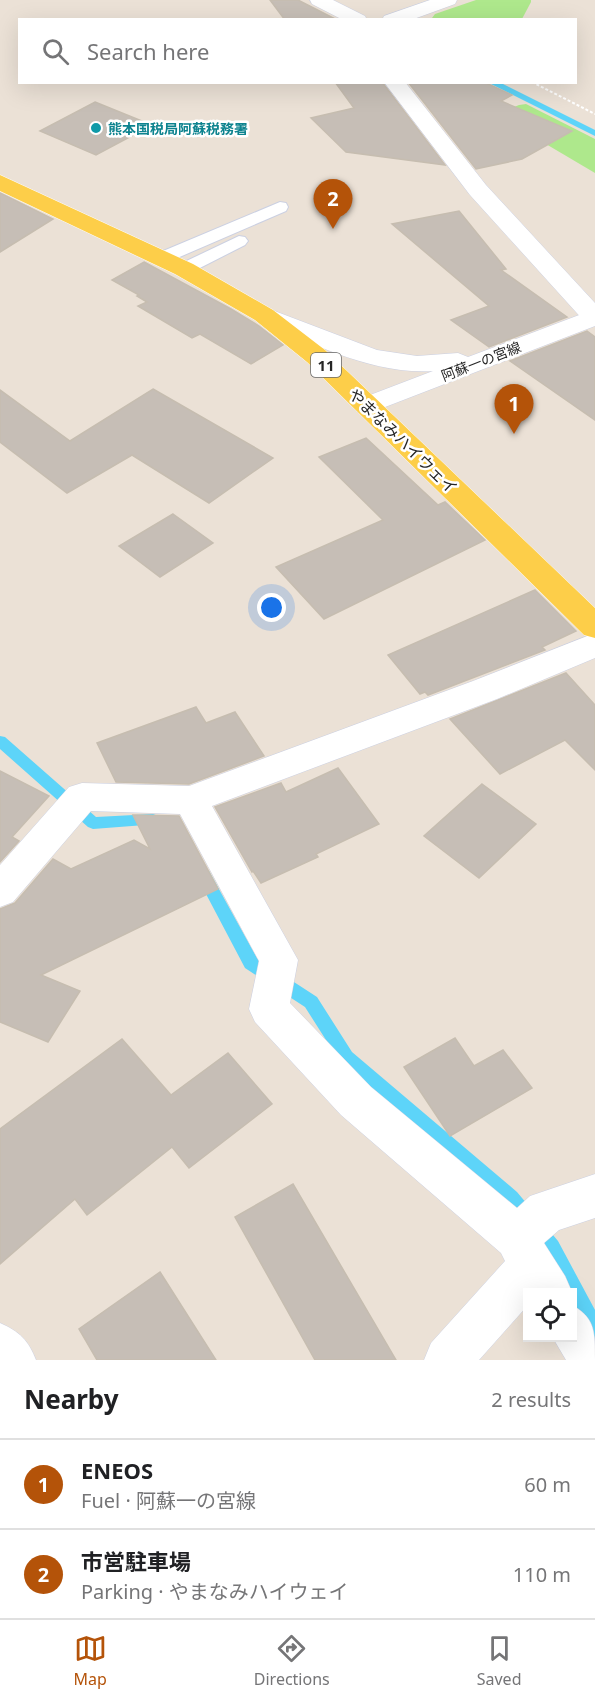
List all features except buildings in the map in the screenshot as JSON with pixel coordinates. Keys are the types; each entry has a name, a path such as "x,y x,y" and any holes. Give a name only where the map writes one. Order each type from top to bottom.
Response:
{"main road":[{"name":"やまなみハイウェイ","path":"0,182 173,263 264,315 316,356 595,627"}],"street":[{"path":"319,0 354,18"},
{"path":"397,18 448,0"},
{"path":"396,84 478,190 595,317"},
{"path":"264,315 372,357 417,364 486,358"},
{"name":"阿蘇一の宮線","path":"367,406 595,317"},
{"path":"0,891 82,797 190,800 485,690 595,645"},
{"path":"190,800 279,960 269,1009 356,1101 532,1265"},
{"path":"448,1360 532,1265 546,1212 595,1196"},
{"path":"577,1334 594,1360"},
{"path":"0,1347 12,1360"}],"lane":[{"path":"173,263 286,210 173,263"}],"path":[{"path":"536,84 595,114"}],"green space":[{"path":"476,0 531,0 523,18 432,18 435,14"},
{"path":"526,104 595,139 595,173 529,134 507,110"}],"waterway":[{"path":"495,84 595,133"},
{"path":"0,741 93,823 153,820"},
{"path":"204,875 251,963 311,1002 346,1057 511,1198 551,1248 595,1329"}],"place":[{"name":"熊本国税局阿蘇税務署","path":"96,128"},
{"name":"市営駐車場","path":"333,229"},
{"name":"ENEOS","path":"514,434"}]}
